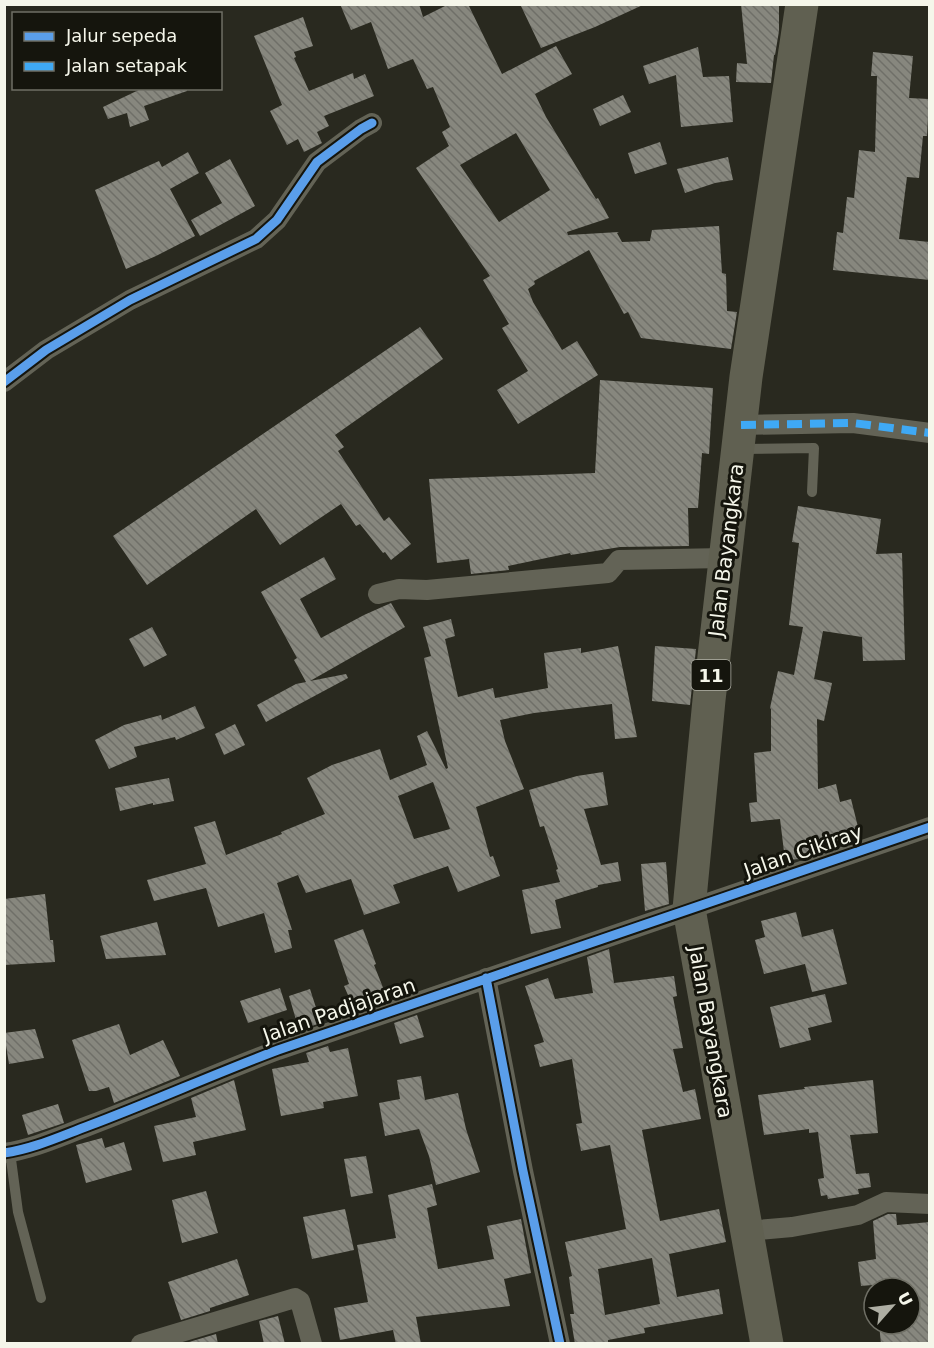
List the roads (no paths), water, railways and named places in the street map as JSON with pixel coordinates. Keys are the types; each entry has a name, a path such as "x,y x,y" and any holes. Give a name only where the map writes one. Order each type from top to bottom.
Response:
{"highway":[{"name":"Jalan Bayangkara","path":"767,1344 689,909 724,558 739,437 802,4"}],"street":[{"path":"4,382 46,350 130,300 256,239 277,220 317,162 372,123"},
{"path":"739,437 853,423 930,433"},
{"path":"378,594 399,589 427,590 608,573 619,560 724,558"},
{"name":"Jalan Cikiray","path":"689,909 930,826"},
{"name":"Jalan Padjajaran","path":"7,1152 21,1151 278,1050 689,909"},
{"path":"486,978 523,1171 560,1344"},
{"path":"746,1231 792,1227 858,1215 886,1202 930,1204"},
{"path":"141,1344 295,1298 300,1301 312,1344"}],"lane":[{"path":"739,437 814,448 812,492"},
{"path":"7,1152 18,1212 41,1298"}]}
